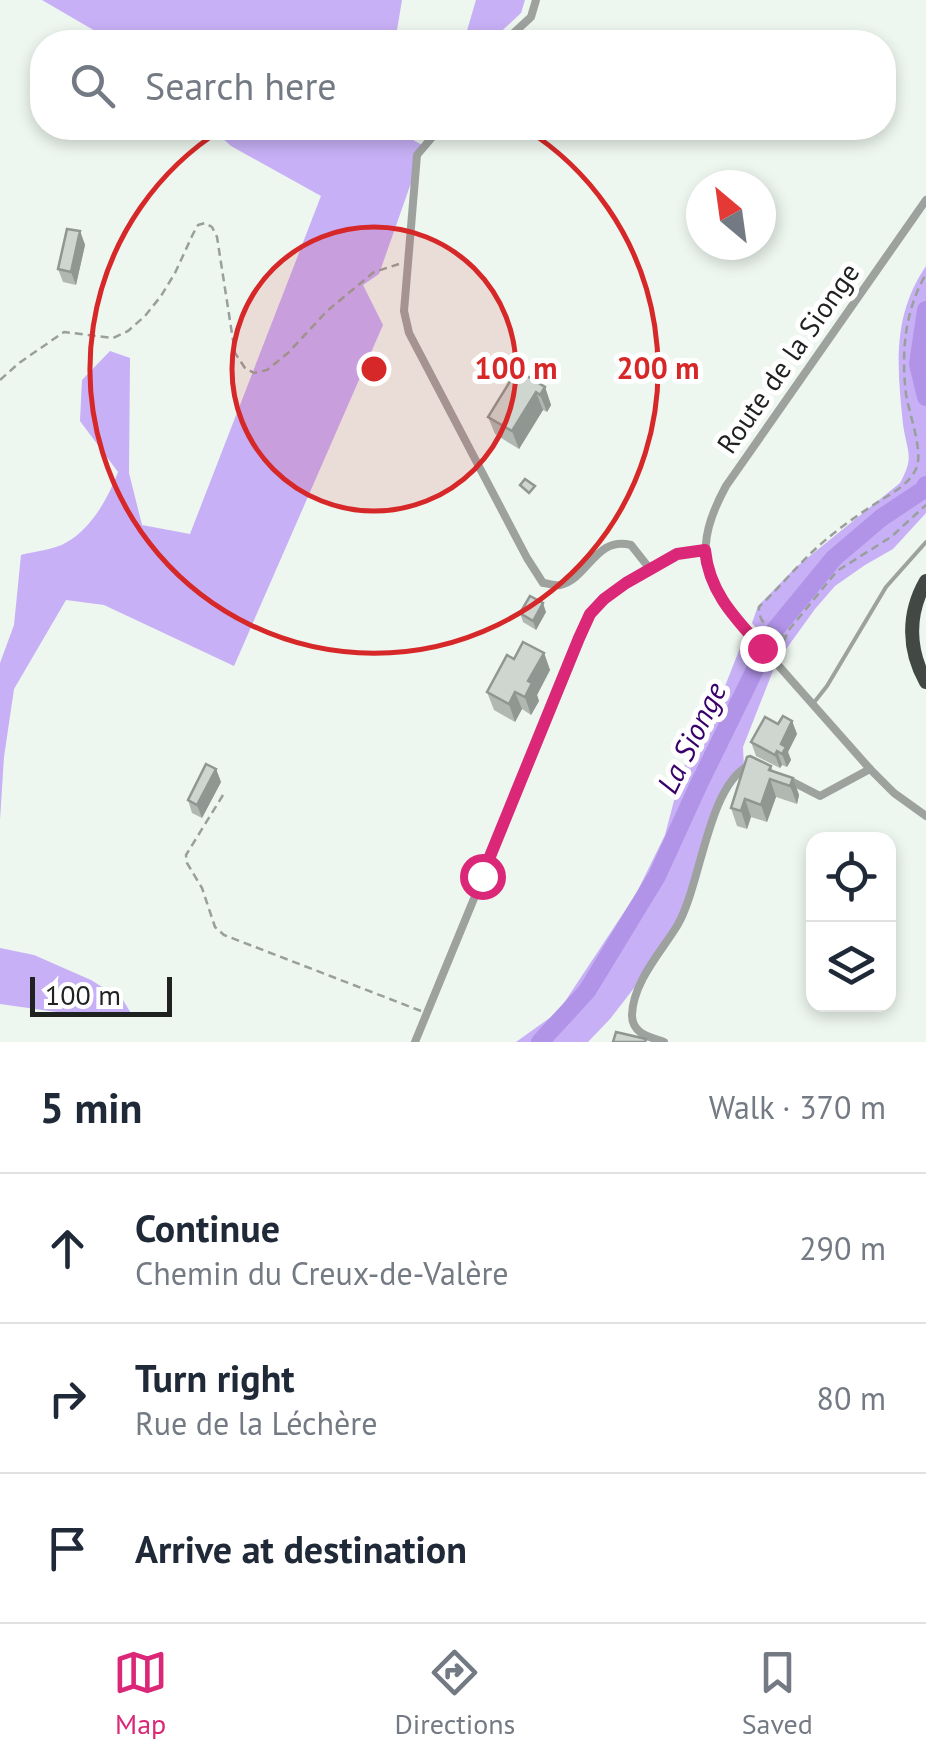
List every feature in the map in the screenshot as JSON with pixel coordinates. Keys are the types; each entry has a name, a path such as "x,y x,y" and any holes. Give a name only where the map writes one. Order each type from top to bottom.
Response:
{"highway":[{"path":"926,581 917,600 912,628 914,655 926,682"},
{"path":"926,600 920,634 926,664"}],"street":[{"path":"517,30 531,17 536,0"},
{"path":"429,140 416,155 404,312 409,333 542,583 560,585 603,549 619,542 631,544 650,570"},
{"name":"Route de la Sionge","path":"705,550 711,517 726,486 926,200"},
{"path":"415,1042 590,614 604,599 677,554 705,550 706,564 724,604 870,769 926,816"},
{"path":"664,1042 642,1034 633,1022 641,982 683,914 713,819 728,786 744,768 757,765"},
{"path":"779,774 820,796 870,769"}],"lane":[{"path":"812,704 827,686 886,587 926,542"}],"path":[{"path":"0,380 64,332 113,338 128,331 161,296 192,234 205,222 217,236 235,353 245,368 254,373 267,370 288,353 327,311 374,272 409,258"},
{"path":"785,637 764,624 759,616 760,607 809,555 898,490 918,467 906,392 904,349 909,314 926,274"},
{"path":"776,664 785,637 837,571 890,537 926,505"},
{"path":"223,795 186,855 215,928 224,935 426,1013"}],"shaded area":[{"path":"42,0 402,0 397,30 93,30"},
{"path":"476,0 525,0 521,13 503,30 467,30"},
{"path":"224,140 413,140 424,146 379,274 363,285 383,325 234,666 104,605 66,600 14,689 0,820 0,663 14,625 21,555 57,547 76,536 98,511 118,472 80,421 82,380 110,351 130,358 129,473 142,525 190,534 321,196"},
{"path":"926,266 926,513 893,549 835,586 784,652 776,653 752,623 758,606 795,568 900,483 905,474 909,454 901,403 900,342 907,304"},
{"path":"749,634 776,663 743,747 744,768 720,803 688,903 648,970 588,1042 516,1042 558,1012 636,894 665,835 682,770 718,704"},
{"path":"0,948 34,955 91,980 123,1000 132,1015 92,1017 0,1004"}],"building":[{"path":"67,229 80,231 71,272 58,269"},
{"path":"517,370 545,387 540,395 536,392 512,431 488,417"},
{"path":"525,479 535,486 529,493 520,485"},
{"path":"530,596 543,603 533,621 520,613"},
{"path":"523,642 544,653 528,681 532,683 525,697 515,692 509,704 487,692 507,655 514,659"},
{"path":"783,716 792,721 781,744 786,747 782,754 777,751 775,755 751,742 765,717 778,724"},
{"path":"750,756 771,766 769,770 793,778 790,786 770,779 761,805 745,799 741,811 731,808"},
{"path":"206,764 216,769 197,805 188,800"},
{"path":"616,1032 646,1039 613,1042"}],"waterway":[{"name":"La Sionge","path":"926,310 918,364 926,397"},
{"name":"La Sionge","path":"540,1042 587,991 657,876 774,631 834,558 926,485"}],"route":[{"path":"482,876 579,638 590,614 604,599 677,554 705,550 716,592 762,648"}]}
